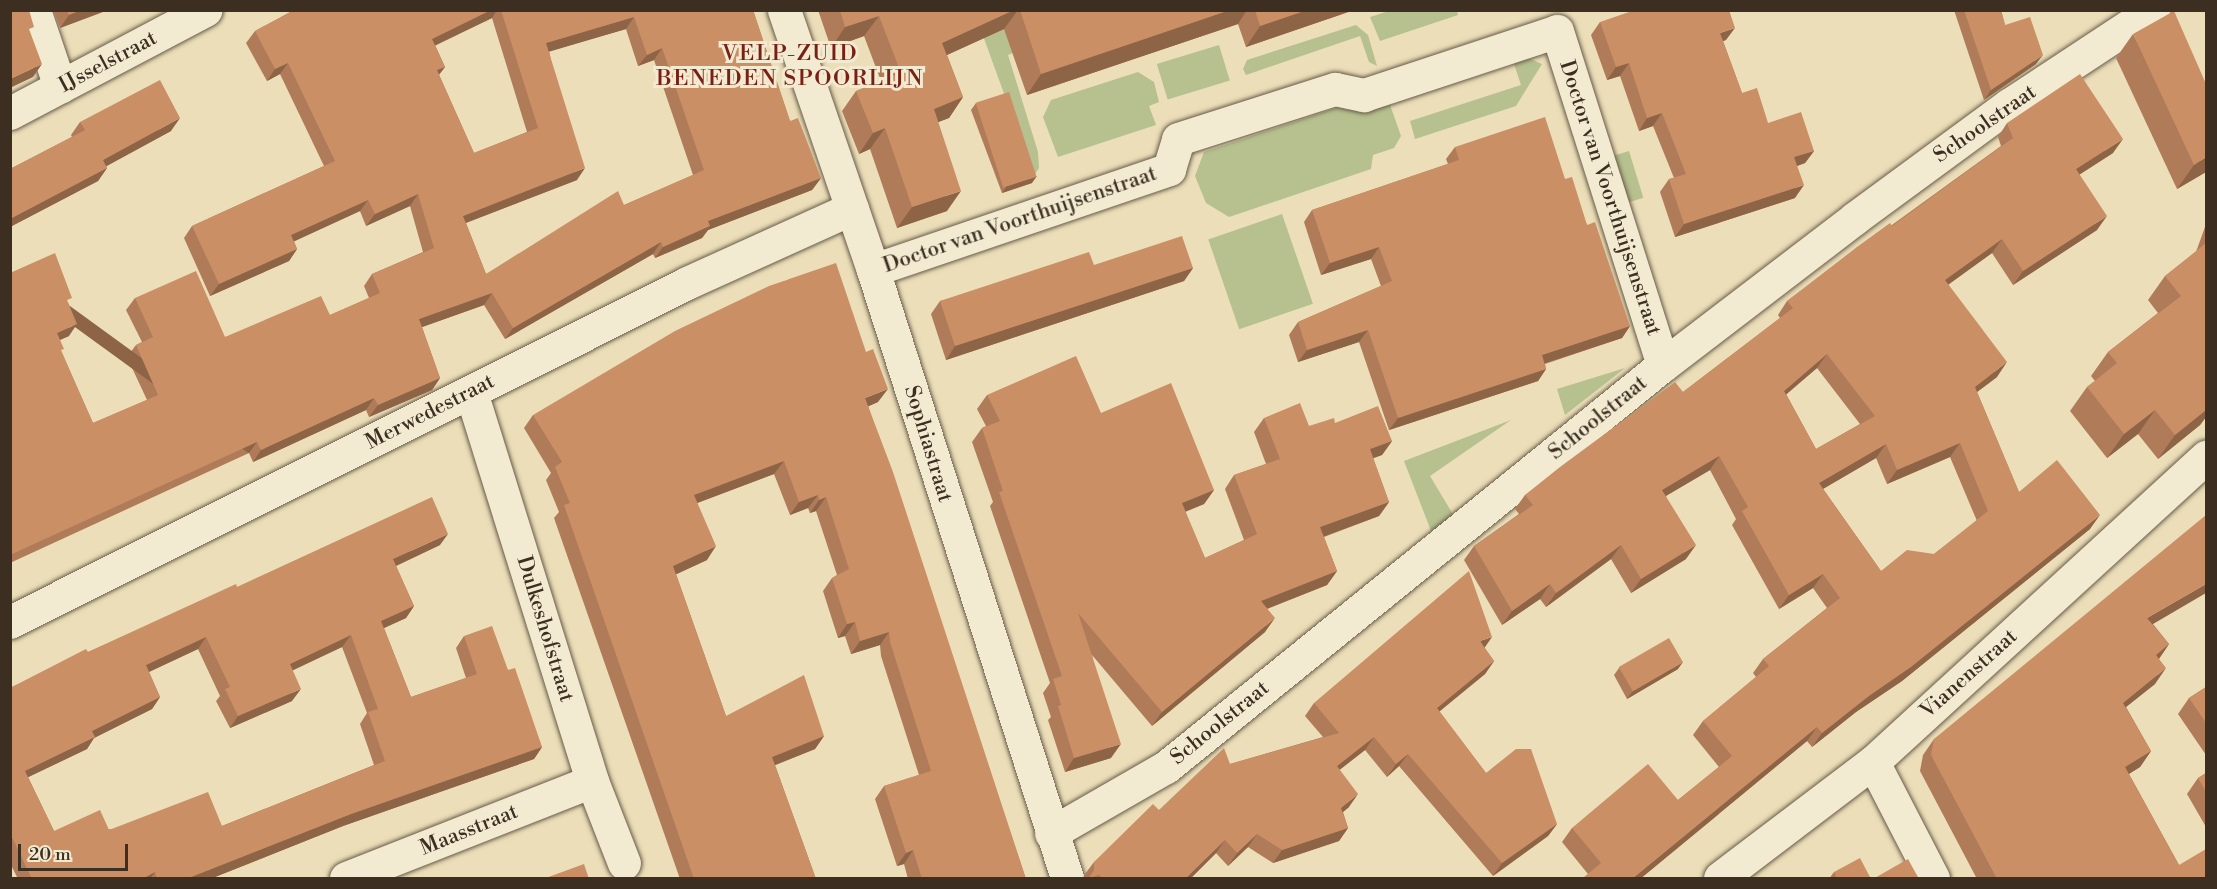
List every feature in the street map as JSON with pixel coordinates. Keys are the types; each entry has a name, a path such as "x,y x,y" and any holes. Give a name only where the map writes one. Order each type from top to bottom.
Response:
{"street":[{"path":"34,10 60,87"},
{"name":"IJsselstraat","path":"10,113 205,10"},
{"name":"Sophiastraat","path":"784,10 873,270 1065,878"},
{"name":"Schoolstraat","path":"1051,833 1166,767 1663,365 2009,105 2153,10"},
{"name":"Doctor van Voorthuijsenstraat","path":"873,270 1169,169 1178,139 1335,89 1364,94 1372,92 1554,21 1663,365"},
{"name":"Merwedestraat","path":"10,622 687,283 852,208"},
{"name":"Dulkeshofstraat","path":"471,392 592,781 624,863"},
{"name":"Vianenstraat","path":"1720,879 1873,762 2206,457"},
{"path":"1873,762 1934,879"},
{"name":"Maasstraat","path":"346,879 592,781"}],"green space":[{"path":"1392,10 1457,11 1458,15 1380,41 1370,17"},
{"path":"974,11 1001,11 1015,52 1008,55 1038,152 1039,168 1034,176"},
{"path":"1356,25 1368,35 1377,66 1369,62 1360,36 1246,75 1243,69 1247,60"},
{"path":"1219,45 1230,80 1168,99 1157,64"},
{"path":"1526,57 1542,64 1516,106 1415,139 1410,121 1521,85 1513,61"},
{"path":"1138,72 1154,82 1159,102 1149,106 1156,125 1058,157 1043,117 1051,100"},
{"path":"1389,102 1401,136 1394,148 1373,155 1371,169 1229,217 1206,203 1195,176 1204,152 1345,105"},
{"path":"1629,151 1643,198 1625,203 1611,157"},
{"path":"1282,214 1313,304 1239,329 1208,239"},
{"path":"1625,368 1565,415 1557,389"},
{"path":"1511,420 1430,476 1454,516 1433,536 1404,461"}],"building":[{"path":"10,10 29,10 34,27 29,29 42,64 10,79"},
{"path":"67,10 81,10 69,15"},
{"path":"294,10 491,10 432,39 445,67 437,70 474,153 538,128 501,10 753,10 790,121 798,118 821,178 708,221 710,226 663,247 661,242 513,328 492,293 419,319 440,378 378,405 374,398 261,450 257,442 10,555 10,273 55,253 72,298 67,300 77,324 57,333 64,349 61,350 93,423 158,395 136,345 153,337 135,298 196,271 225,337 321,296 330,315 380,293 372,274 434,248 418,194 375,214 368,200 291,235 297,249 219,284 192,226 335,161 288,63 275,69 255,31","holes":["634,17 647,55 662,48 704,170 624,205 618,191 486,274 463,216 585,168 546,43"]},
{"path":"840,10 1014,10 942,43 963,97 934,109 961,191 912,207 885,128 873,133 856,91 901,73 879,16 845,27"},
{"path":"1020,10 1230,10 1041,74"},
{"path":"1255,10 1307,10 1260,26"},
{"path":"1635,10 1729,10 1735,28 1720,33 1742,93 1757,88 1768,123 1801,112 1814,151 1794,157 1804,185 1684,224 1669,179 1686,174 1662,113 1647,118 1629,63 1616,67 1600,22"},
{"path":"1964,10 2001,10 2005,25 2030,17 2043,55 1991,90"},
{"path":"2174,11 2206,84 2206,157 2194,165 2133,34"},
{"path":"2080,74 2123,139 2076,169 2107,216 2023,271 2002,239 1945,280 2007,362 1975,387 2019,492 2057,460 2100,515 1911,667 1866,698 1822,733 1817,727 1632,879 1582,879 1601,863 1572,828 1648,764 1678,800 1732,756 1703,721 1769,666 1763,659 1840,598 1823,574 1789,595 1742,511 1748,507 1719,456 1662,490 1696,545 1641,579 1621,545 1556,593 1550,584 1512,611 1474,546 1533,505 1525,495 1560,467 1675,382 1683,392 1793,308 1787,301 1857,247 1890,223 1892,226 2013,138 2007,123","holes":["1827,354 1875,416 1816,449 1784,391","1960,443 1988,511 1934,554 1907,550 1881,571 1819,483 1886,444 1897,470"]},
{"path":"160,80 180,118 103,160 107,168 10,219 10,169 85,130 80,122"},
{"path":"1009,92 1037,177 1003,187 976,103"},
{"path":"1545,117 1565,179 1572,177 1587,225 1595,222 1630,326 1542,355 1546,369 1398,418 1368,330 1307,350 1298,322 1392,281 1379,247 1330,263 1312,210 1459,160 1455,147"},
{"path":"1182,236 1193,268 955,346 940,301 1089,252 1094,265"},
{"path":"2206,243 2206,410 2175,435 2155,410 2124,434 2087,387 2117,363 2108,352 2181,296 2165,276"},
{"path":"836,263 866,352 873,349 888,389 865,398 893,472 1026,879 922,879 913,850 906,853 884,786 931,771 890,642 889,632 860,641 855,622 847,624 832,578 849,569 826,497 819,500 818,495 799,502 784,461 694,495 716,546 673,566 726,716 804,675 824,736 772,757 816,879 694,879 564,505 570,503 555,467 562,462 533,415 675,331 769,286"},
{"path":"1076,356 1101,413 1171,383 1214,490 1182,503 1205,558 1257,534 1234,475 1280,459 1264,418 1300,403 1309,426 1334,418 1335,423 1378,406 1392,441 1370,449 1389,502 1320,527 1337,571 1261,601 1275,618 1162,712 1078,613 1121,744 1074,758 1058,706 1061,705 1053,679 1062,676 999,492 1003,491 982,428 1000,421 987,395"},
{"path":"432,497 448,534 393,559 414,606 381,621 411,697 477,674 464,636 492,626 508,670 515,668 542,747 351,814 191,877 191,879 157,879 155,872 142,879 32,879 10,833 10,688 86,649 88,652 236,584 237,587","holes":["351,635 378,709 368,712 385,761 222,826 208,792 109,830 100,810 54,831 25,771 95,737 92,731 160,697 146,665 206,637 230,687 225,689 238,716 301,689 290,664"]},
{"path":"2206,515 2206,584 2147,618 2169,644 2156,655 2166,668 2123,703 2151,751 2125,767 2179,865 2206,849 2206,879 1997,879 1931,755 1934,739"},
{"path":"1469,571 1492,637 1480,641 1494,661 1437,708 1486,773 1516,749 1531,749 1557,824 1502,863 1408,754 1396,764 1374,737 1337,766 1358,794 1341,808 1348,828 1282,850 1257,834 1237,853 1225,840 1185,879 1103,879 1099,875 1089,878 1094,870 1094,862 1153,804 1159,810 1224,748 1230,764 1339,733 1314,703"},
{"path":"1669,638 1683,662 1633,691 1619,667"},
{"path":"2206,687 2206,723 2189,698"},
{"path":"2206,773 2206,792 2198,778"},
{"path":"1860,858 1871,879 1837,879 1834,872"},
{"path":"1908,859 1919,879 1873,879"},
{"path":"584,864 589,879 543,879"}],"district":[{"name":"VELP-ZUID BENEDEN SPOORLIJN","path":"790,66"}]}
